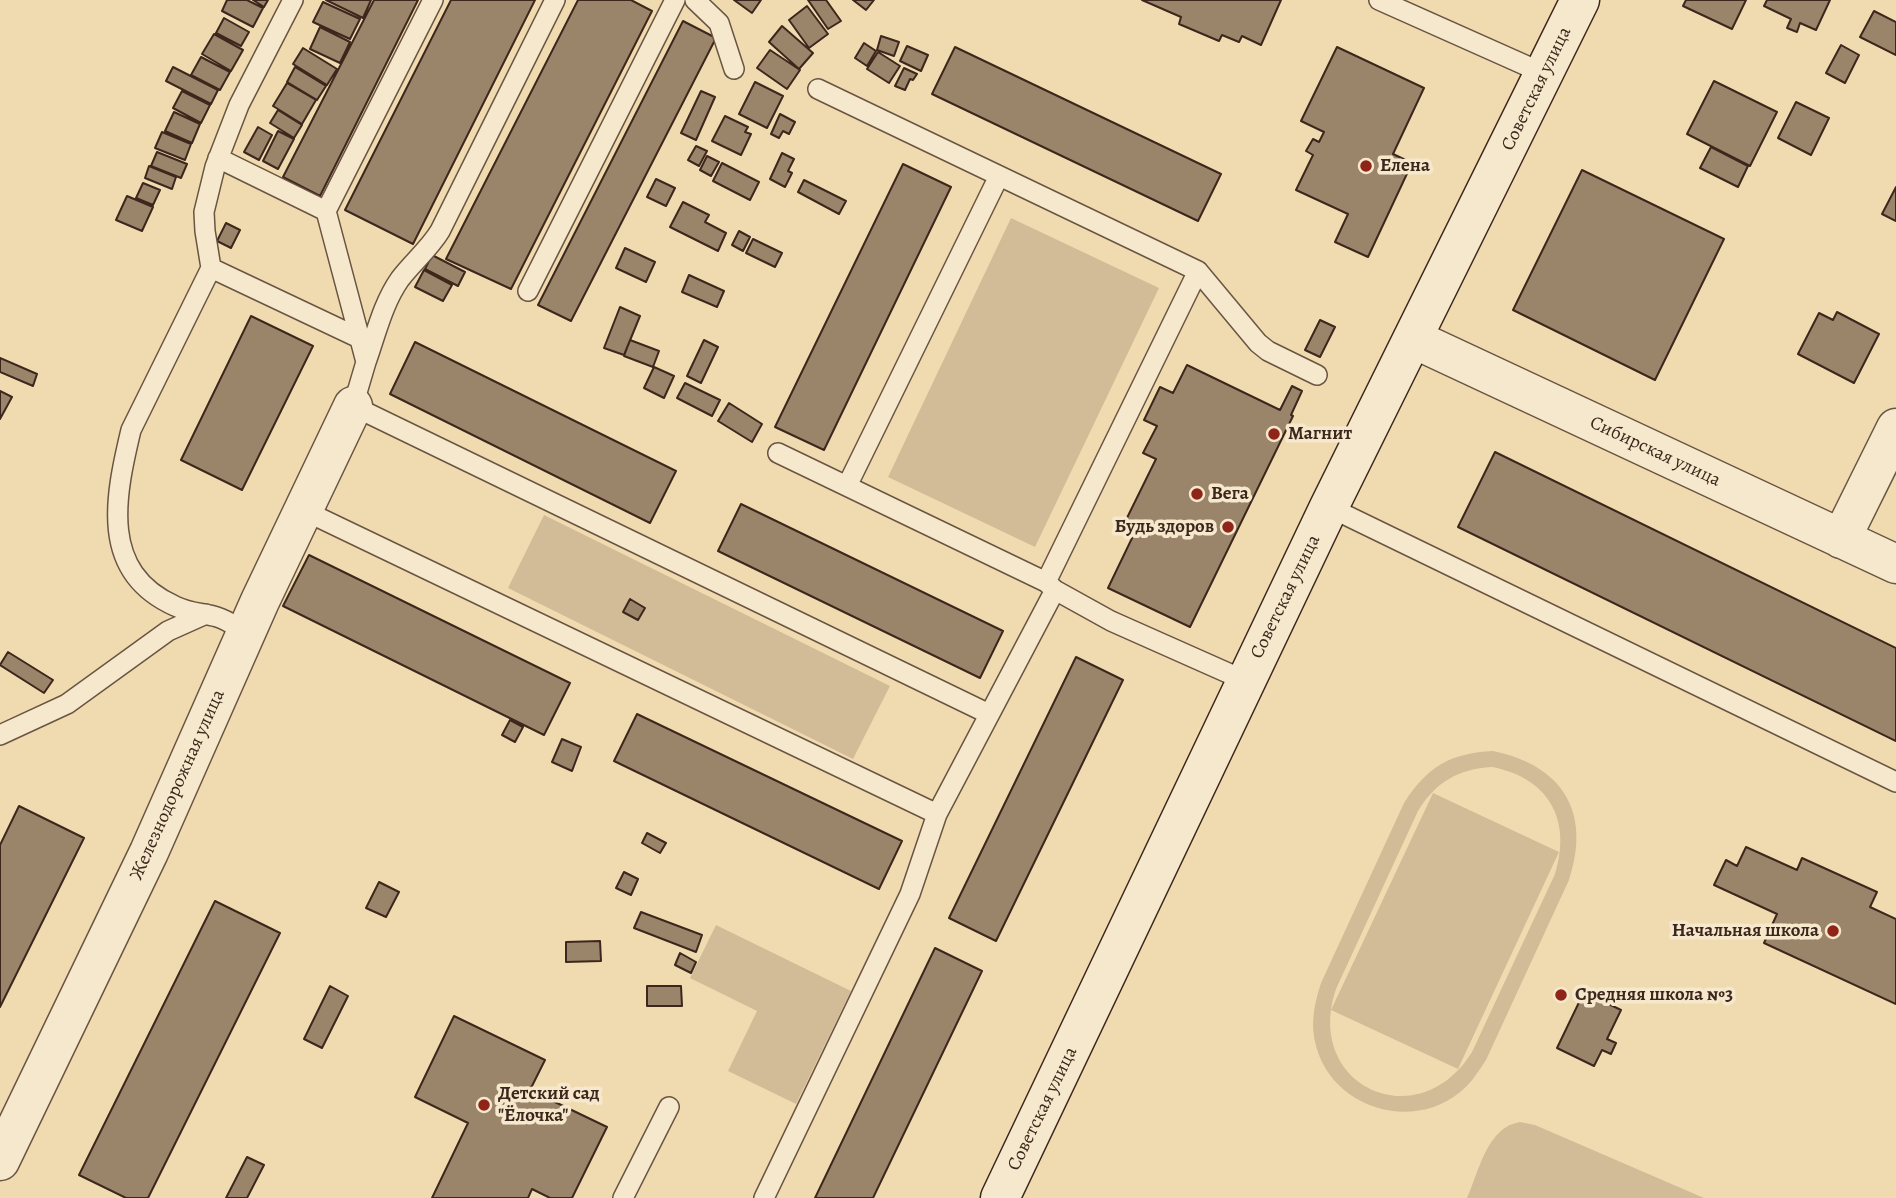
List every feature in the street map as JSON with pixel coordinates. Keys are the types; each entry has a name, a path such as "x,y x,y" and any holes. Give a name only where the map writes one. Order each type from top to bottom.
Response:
{"street":[{"name":"Советская улица","path":"1000,1198 1329,507 1369,400 1414,339 1580,0"},
{"name":"Сибирская улица","path":"1414,339 1896,564"},
{"name":"Железнодорожная улица","path":"0,1161 149,852 247,632 353,406"},
{"path":"1841,539 1896,428"}],"lane":[{"path":"247,632 220,618 189,612 175,606 156,596 136,580 119,543 118,511 124,459 131,430 211,268 204,212 218,158 239,106 293,0"},
{"path":"366,362 326,211 433,0"},
{"path":"555,0 440,231 399,281 388,299 353,406 989,714"},
{"path":"528,291 675,0"},
{"path":"695,0 719,23 734,69"},
{"path":"1378,0 1545,74"},
{"path":"818,89 1198,271 1258,343 1268,351 1317,375"},
{"path":"218,158 326,211"},
{"path":"847,486 999,176"},
{"path":"211,268 359,338"},
{"path":"764,1198 910,894 937,814 989,714 1198,271"},
{"path":"778,453 1050,586 1111,621 1246,681"},
{"path":"1329,507 1896,782"},
{"path":"303,510 937,814"},
{"path":"0,735 67,704 168,631 206,614"},
{"path":"623,1198 669,1107"}],"shaded area":[{"path":"1011,218 1159,288 1035,547 888,477"},
{"path":"544,515 890,686 853,759 508,588"},
{"path":"1493,751 1517,758 1553,780 1566,795 1577,833 1569,880 1486,1060 1471,1082 1439,1105 1418,1111 1375,1107 1355,1098 1338,1085 1325,1067 1313,1030 1321,983 1404,803 1422,780 1441,764 1478,752","holes":["1492,767 1512,773 1541,791 1558,819 1560,854 1555,874 1472,1052 1449,1078 1423,1092 1397,1096 1371,1090 1350,1074 1336,1052 1330,1023 1336,989 1418,811 1432,792 1458,774 1480,768"]},
{"path":"1433,793 1559,852 1458,1069 1331,1010"},
{"path":"716,925 851,991 796,1104 728,1071 757,1011 690,978"},
{"path":"1520,1122 1535,1125 1704,1198 1467,1198 1480,1163 1492,1141 1499,1132"}],"building":[{"path":"227,0 247,0 263,8 253,27 222,11"},
{"path":"253,0 268,0 264,7"},
{"path":"326,0 371,0 363,18"},
{"path":"374,0 418,0 320,196 283,177"},
{"path":"451,0 535,0 413,244 345,210"},
{"path":"578,0 631,0 652,11 511,289 446,259"},
{"path":"734,0 761,0 752,13"},
{"path":"808,0 826,0 841,21 828,29"},
{"path":"853,0 874,0 866,10"},
{"path":"1142,0 1281,0 1261,45 1242,36 1239,42 1222,35 1219,41 1179,24 1181,17"},
{"path":"1686,0 1746,0 1732,29 1683,6"},
{"path":"1767,0 1830,0 1816,30 1800,23 1797,32 1787,28 1791,19 1764,6"},
{"path":"323,2 360,19 350,39 313,22"},
{"path":"807,6 828,34 809,48 789,20"},
{"path":"1874,11 1896,22 1896,55 1860,37"},
{"path":"224,18 249,32 241,46 216,33"},
{"path":"683,21 716,38 571,321 538,305"},
{"path":"782,26 813,53 799,69 769,42"},
{"path":"320,27 350,42 340,63 310,49"},
{"path":"214,34 243,50 231,71 202,54"},
{"path":"881,36 899,42 894,56 877,50"},
{"path":"864,43 876,51 867,66 855,58"},
{"path":"1841,45 1859,55 1845,83 1826,73"},
{"path":"907,46 928,55 921,71 900,61"},
{"path":"955,47 1221,174 1198,221 932,94"},
{"path":"1337,47 1424,88 1393,154 1412,163 1368,257 1335,242 1348,214 1296,190 1313,155 1306,151 1313,139 1319,142 1324,132 1301,121"},
{"path":"303,48 337,69 327,85 293,64"},
{"path":"770,50 800,70 787,89 757,68"},
{"path":"878,52 900,66 889,83 867,69"},
{"path":"201,57 230,72 220,90 191,75"},
{"path":"173,67 218,90 211,104 166,81"},
{"path":"295,67 326,86 317,100 287,82"},
{"path":"904,68 917,74 913,80 910,79 905,90 895,86"},
{"path":"1714,81 1777,112 1750,166 1687,134"},
{"path":"755,82 783,96 767,128 739,114"},
{"path":"287,83 316,100 302,124 273,106"},
{"path":"182,91 210,105 201,123 173,108"},
{"path":"701,91 715,97 696,140 681,133"},
{"path":"1796,102 1829,118 1811,155 1778,138"},
{"path":"278,110 302,125 294,138 270,123"},
{"path":"174,112 200,124 192,143 165,131"},
{"path":"780,114 795,122 789,134 783,131 779,138 771,134"},
{"path":"725,116 748,127 745,132 751,134 741,155 712,141"},
{"path":"258,127 272,135 259,160 244,152"},
{"path":"278,131 294,139 278,169 263,161"},
{"path":"162,132 191,144 185,160 155,148"},
{"path":"696,146 707,151 699,166 688,160"},
{"path":"1711,147 1748,166 1738,187 1700,168"},
{"path":"157,152 187,164 181,178 151,166"},
{"path":"782,153 794,159 788,171 792,173 785,187 770,179"},
{"path":"707,156 719,162 711,176 700,170"},
{"path":"722,163 759,182 750,200 713,181"},
{"path":"903,164 951,187 824,450 775,427"},
{"path":"149,166 176,177 172,189 145,178"},
{"path":"1582,170 1724,239 1655,380 1513,310"},
{"path":"656,179 675,188 666,206 647,197"},
{"path":"804,180 846,201 839,214 798,192"},
{"path":"143,183 160,190 153,205 136,198"},
{"path":"1896,187 1896,221 1882,214"},
{"path":"127,196 153,207 142,231 116,220"},
{"path":"683,202 709,215 705,222 726,233 718,251 670,227"},
{"path":"226,223 240,230 231,248 217,241"},
{"path":"739,231 750,237 743,251 732,245"},
{"path":"753,239 782,253 775,267 746,253"},
{"path":"625,248 655,262 646,282 616,268"},
{"path":"432,255 465,272 458,286 425,269"},
{"path":"424,270 452,285 443,301 415,287"},
{"path":"689,275 724,291 717,307 682,292"},
{"path":"620,307 640,316 624,355 604,348"},
{"path":"1837,312 1879,334 1854,383 1798,354 1819,313 1833,320"},
{"path":"251,316 313,346 242,490 181,460"},
{"path":"1320,320 1335,327 1320,357 1305,350"},
{"path":"630,340 659,351 653,367 624,356"},
{"path":"704,340 718,347 701,383 687,376"},
{"path":"415,342 676,471 650,523 390,394"},
{"path":"0,358 37,374 33,386 0,372"},
{"name":"Вега","path":"1187,365 1280,410 1292,386 1302,391 1291,415 1293,416 1190,627 1108,588 1134,534 1122,528 1156,459 1143,453 1157,426 1144,420 1160,387 1173,393"},
{"path":"654,367 674,376 664,398 644,388"},
{"path":"685,383 720,400 712,416 677,398"},
{"path":"0,391 12,397 0,419"},
{"path":"729,403 762,424 752,442 718,421"},
{"path":"1495,452 1896,648 1896,741 1458,527"},
{"path":"741,504 1003,631 980,678 718,551"},
{"path":"309,555 570,683 544,735 283,606"},
{"path":"630,599 645,608 638,620 623,612"},
{"path":"8,652 53,680 44,693 0,665"},
{"path":"1076,657 1123,680 996,941 949,918"},
{"path":"637,714 902,841 879,889 614,761"},
{"path":"510,720 523,727 515,742 502,735"},
{"path":"562,739 581,747 572,771 552,762"},
{"path":"19,806 84,838 0,1007 0,845"},
{"path":"647,833 666,843 660,853 642,843"},
{"name":"Начальная школа","path":"1746,847 1797,870 1802,858 1877,892 1870,907 1896,919 1896,1004 1764,943 1777,914 1714,885 1726,860 1737,866"},
{"path":"624,872 638,879 631,895 616,888"},
{"path":"379,882 399,892 386,917 366,908"},
{"path":"215,901 280,933 148,1198 126,1198 79,1175"},
{"path":"641,912 702,935 696,952 634,928"},
{"path":"600,941 601,961 566,962 566,942"},
{"path":"935,948 982,971 873,1198 815,1198"},
{"path":"680,953 696,962 691,973 675,965"},
{"path":"330,986 348,996 322,1048 304,1039"},
{"path":"647,986 681,986 682,1006 647,1006"},
{"path":"1584,992 1621,1010 1607,1039 1616,1043 1611,1054 1602,1050 1594,1066 1557,1048"},
{"path":"454,1016 545,1060 530,1090 607,1127 572,1198 550,1198 532,1189 528,1198 432,1198 468,1123 415,1097"},
{"path":"247,1157 264,1165 247,1198 226,1198"}],"place":[{"name":"Елена","path":"1366,166"},
{"name":"Магнит","path":"1274,434"},
{"name":"Вега","path":"1197,494"},
{"name":"Будь здоров","path":"1228,527"},
{"name":"Начальная школа","path":"1833,931"},
{"name":"Средняя школа №3","path":"1561,995"},
{"name":"Детский сад \"Ёлочка\"","path":"484,1105"}]}
